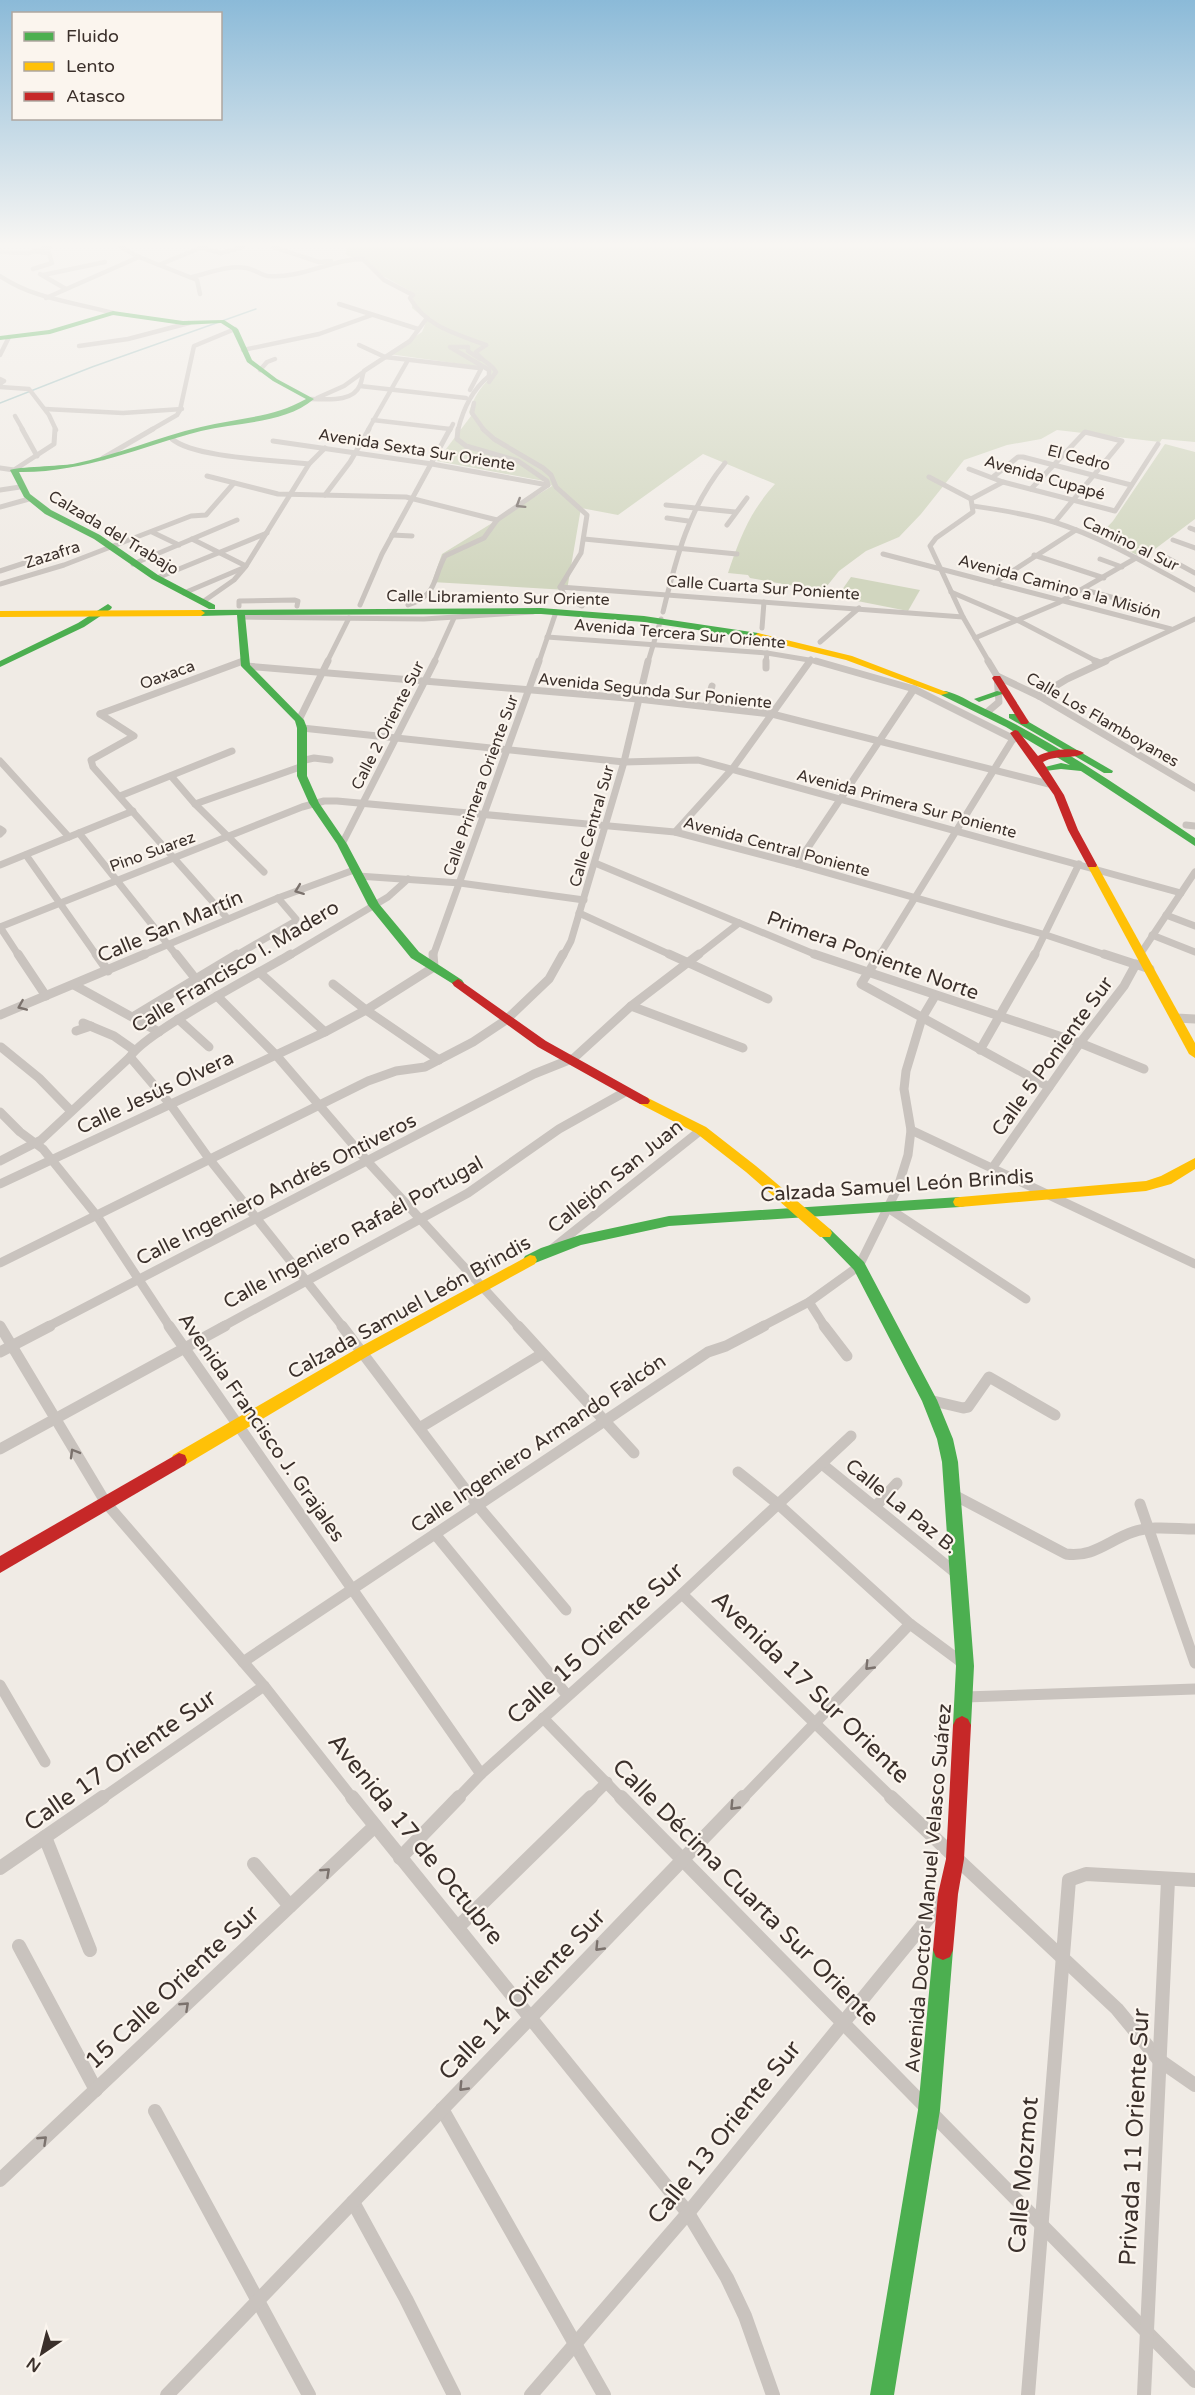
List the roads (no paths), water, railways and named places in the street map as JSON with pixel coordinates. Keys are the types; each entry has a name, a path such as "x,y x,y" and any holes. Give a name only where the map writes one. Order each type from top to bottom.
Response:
{"street":[{"path":"103,458 182,410 192,359"},
{"path":"247,359 260,370 313,399 341,399 356,391 360,386 362,374"},
{"path":"260,370 267,362 275,359"},
{"path":"7,469 75,468 207,427 279,417 344,386 383,359"},
{"path":"360,605 392,535 481,369 399,359"},
{"path":"408,605 427,598 433,590 441,561 445,556 484,538 496,520 548,485 548,482 519,461 466,446 455,436 475,389 489,376 489,370 470,359"},
{"path":"480,359 493,367 496,372 474,404 472,413 484,430 494,439 551,475 556,487 588,517 581,553 560,587 565,596 582,606"},
{"path":"325,495 355,453 408,360"},
{"path":"0,379 4,381 0,386"},
{"path":"0,386 29,389 55,426 55,442 37,456 7,469"},
{"path":"360,386 466,398"},
{"path":"45,409 123,413 182,410"},
{"path":"15,416 37,456"},
{"path":"373,420 450,429"},
{"path":"1031,489 1073,450 1086,431 1122,440 1095,476 1055,522"},
{"path":"172,439 179,445 196,451 309,464"},
{"name":"Avenida Sexta Sur Oriente","path":"273,441 432,464 556,487"},
{"path":"1131,484 1158,444"},
{"path":"208,604 234,580 245,566 309,464 325,448"},
{"name":"El Cedro","path":"993,477 1020,457 1131,484"},
{"name":"Calle Central Sur","path":"0,1263 368,1081 396,1071 425,1067 439,1060 506,1020 549,979 571,941 584,900 604,824 624,762 638,699 678,549 694,509 725,463"},
{"name":"Calzada del Trabajo","path":"7,469 29,499 51,514 100,539 133,564 157,578 208,604"},
{"name":"Avenida Cupapé","path":"969,469 1003,482 1115,511 1131,484"},
{"path":"207,476 278,494 400,496 496,520"},
{"name":"Camino al Sur","path":"928,477 972,502 1055,522 1076,530 1136,558 1195,590"},
{"path":"1003,482 972,502 973,512 936,538 930,546 963,617 1024,722"},
{"name":"Zazafra","path":"0,585 48,571 190,516 207,515 234,483"},
{"path":"0,490 20,487"},
{"path":"727,525 747,498"},
{"path":"0,507 29,499"},
{"path":"666,505 735,512"},
{"path":"667,518 688,520"},
{"path":"133,564 237,520"},
{"path":"994,583 1034,555 1076,530"},
{"path":"152,532 179,545"},
{"path":"157,578 267,533"},
{"path":"392,535 412,536"},
{"path":"192,539 245,566"},
{"path":"584,539 737,554"},
{"path":"1173,540 1195,548"},
{"name":"Avenida Camino a la Misión","path":"883,554 1171,629"},
{"path":"1160,554 1195,573"},
{"path":"1034,555 1104,578"},
{"path":"0,571 46,556"},
{"path":"975,638 1021,622 1066,601 1136,558"},
{"path":"1100,559 1122,567"},
{"path":"1186,568 1195,562"},
{"path":"184,593 245,566"},
{"path":"0,576 8,582"},
{"name":"Calle Cuarta Sur Poniente","path":"560,587 963,617"},
{"path":"1085,590 1122,600"},
{"path":"951,592 1021,622 1100,663"},
{"path":"762,628 764,602"},
{"name":"Calle Libramiento Sur Oriente","path":"0,615 208,604 240,612 261,603 297,606 582,606 762,628 820,642 921,674 979,699 993,713 1073,756 1192,827"},
{"name":"Calle Libramiento Sur Oriente","path":"0,608 240,612 540,611 662,615 820,650 907,678 993,713 1024,722 1073,756 1097,776 1195,843"},
{"path":"820,642 859,608"},
{"path":"0,657 98,611"},
{"path":"0,664 44,644 98,611"},
{"path":"350,618 301,724 245,663 240,612 350,618 454,618 491,617 540,611"},
{"name":"Calle Primera Oriente Sur","path":"434,967 433,954 483,814 509,750 556,612"},
{"name":"Calle 2 Oriente Sur","path":"342,844 425,682 454,618"},
{"path":"1039,696 1067,679 1195,619"},
{"name":"Avenida Tercera Sur Oriente","path":"547,637 767,652 811,659 914,689 1015,736"},
{"path":"766,668 767,652"},
{"path":"675,832 733,768 811,659"},
{"name":"Avenida Segunda Sur Poniente","path":"245,663 324,673 638,699 772,714 994,770 1049,776"},
{"name":"Oaxaca","path":"120,796 93,767 91,760 134,736 100,714 245,663"},
{"path":"997,677 1000,693 999,702 993,713 1049,776 1072,830 1094,868 1138,958 1150,969 1195,1054"},
{"name":"Calle Los Flamboyanes","path":"997,677 1039,696 1195,788"},
{"path":"706,706 712,686"},
{"path":"797,864 914,689"},
{"path":"979,699 1000,693"},
{"name":"Avenida Primera Sur Poniente","path":"301,724 624,762 698,760 1181,893"},
{"name":"Avenida Doctor Manuel Velasco Suárez","path":"301,724 302,776 314,803 342,844 374,905 415,955 475,994 506,1020 568,1058 625,1092 701,1130 860,1266 929,1400 945,1439 954,1495 966,1666 955,1858 948,1894 928,2110 882,2395"},
{"path":"1015,736 861,984 1049,1087"},
{"path":"228,919 120,796 232,751"},
{"path":"1037,761 1050,754 1073,756"},
{"path":"1049,776 1054,764 1073,756"},
{"path":"195,804 314,758 330,760"},
{"path":"0,761 69,837"},
{"path":"1049,776 1067,767 1097,776"},
{"path":"171,776 195,804 264,872"},
{"name":"Avenida Central Poniente","path":"314,803 324,801 362,804 675,832 797,864 1046,935 1138,958"},
{"name":"Pino Suarez","path":"0,927 116,879 314,803"},
{"path":"0,865 133,811"},
{"path":"0,829 3,831 0,834"},
{"path":"79,833 195,978"},
{"path":"26,855 108,971"},
{"name":"Primera Poniente Norte","path":"595,863 799,949 1080,1043 1144,1069"},
{"path":"980,1050 1046,935 1079,864"},
{"name":"Calle 5 Poniente Sur","path":"993,1167 1080,1043 1124,986 1152,935 1195,872"},
{"path":"356,873 459,883 584,900"},
{"name":"Calle San Martín","path":"1,1014 278,898 356,873"},
{"name":"Calle Francisco I. Madero","path":"0,1161 37,1143 132,1053 159,1032 388,897 408,879"},
{"path":"134,1016 195,978 294,922 296,919 278,898"},
{"path":"579,913 768,999"},
{"path":"1166,915 1195,926"},
{"name":"Calle Ingeniero Andrés Ontiveros","path":"0,1352 534,1074 568,1058 574,1058 631,1006 739,923"},
{"path":"0,927 46,996"},
{"path":"1152,935 1195,952"},
{"name":"Calle Jesús Olvera","path":"0,1184 325,1032 366,1010 434,967"},
{"path":"259,972 325,1032"},
{"path":"333,984 366,1010 439,1060"},
{"path":"74,985 134,1016 159,1032"},
{"path":"217,996 276,1055 419,1219 634,1453"},
{"path":"860,1266 906,1164 911,1130 904,1089 908,1062 922,1018 935,996"},
{"path":"631,1006 743,1048"},
{"path":"1176,1018 1195,1019"},
{"path":"178,1019 209,1047"},
{"path":"76,1031 87,1024 114,1036 132,1053 210,1160 363,1352 478,1506 566,1610"},
{"path":"1,1047 39,1078 71,1111"},
{"name":"Calle Ingeniero Rafaél Portugal","path":"0,1449 468,1193 559,1130 625,1092"},
{"name":"Avenida Francisco J. Grajales","path":"0,1112 20,1132 37,1143 53,1160 97,1216 183,1347 240,1425 481,1774"},
{"name":"Callejón San Juan","path":"552,1250 701,1130"},
{"path":"911,1130 1195,1264"},
{"name":"Calzada Samuel León Brindis","path":"0,1564 363,1352 480,1286 552,1250 632,1227 669,1221 798,1211 888,1208 1146,1186 1166,1180 1195,1163"},
{"path":"888,1208 1026,1299"},
{"name":"Calle Ingeniero Armando Falcón","path":"243,1662 352,1587 478,1506 708,1352 726,1346 809,1302 860,1266"},
{"path":"809,1302 814,1313 847,1356"},
{"name":"Avenida 17 de Octubre","path":"0,1326 106,1503 264,1686 400,1858 688,2213 727,2278 745,2316 773,2395"},
{"path":"421,1427 542,1354"},
{"path":"929,1400 963,1408 968,1407 989,1377 1055,1415"},
{"name":"Calle 15 Oriente Sur","path":"400,1858 481,1774 682,1594 851,1436"},
{"name":"Calle La Paz B.","path":"822,1464 959,1575"},
{"path":"738,1472 778,1504 910,1624 966,1666"},
{"path":"874,1507 897,1483"},
{"path":"954,1495 1075,1557 1086,1556 1134,1532 1148,1529 1195,1529"},
{"path":"1140,1504 1195,1663"},
{"path":"435,1534 567,1695"},
{"name":"Avenida 17 Sur Oriente","path":"682,1594 955,1858 1117,2009 1159,2060 1195,2085"},
{"name":"Calle 14 Oriente Sur","path":"167,2395 910,1624"},
{"path":"0,1685 45,1762"},
{"name":"Calle 17 Oriente Sur","path":"0,1868 264,1686"},
{"path":"965,1697 1195,1689"},
{"name":"Calle Décima Cuarta Sur Oriente","path":"543,1718 1195,2381"},
{"path":"458,1927 607,1782"},
{"name":"15 Calle Oriente Sur","path":"0,2180 375,1826"},
{"path":"45,1837 90,1950"},
{"path":"254,1864 290,1906"},
{"name":"Calle Mozmot","path":"1028,2395 1068,1880 1086,1874 1168,1880"},
{"path":"1168,1880 1195,1880"},
{"name":"Privada 11 Oriente Sur","path":"1144,2395 1168,1880"},
{"name":"Calle 13 Oriente Sur","path":"531,2395 688,2213 948,1894"},
{"path":"19,1946 96,2090"},
{"path":"442,2109 604,2395"},
{"path":"155,2110 309,2395"},
{"path":"353,2202 406,2299 454,2395"}],"waterway":[{"path":"0,403 115,359"}]}
